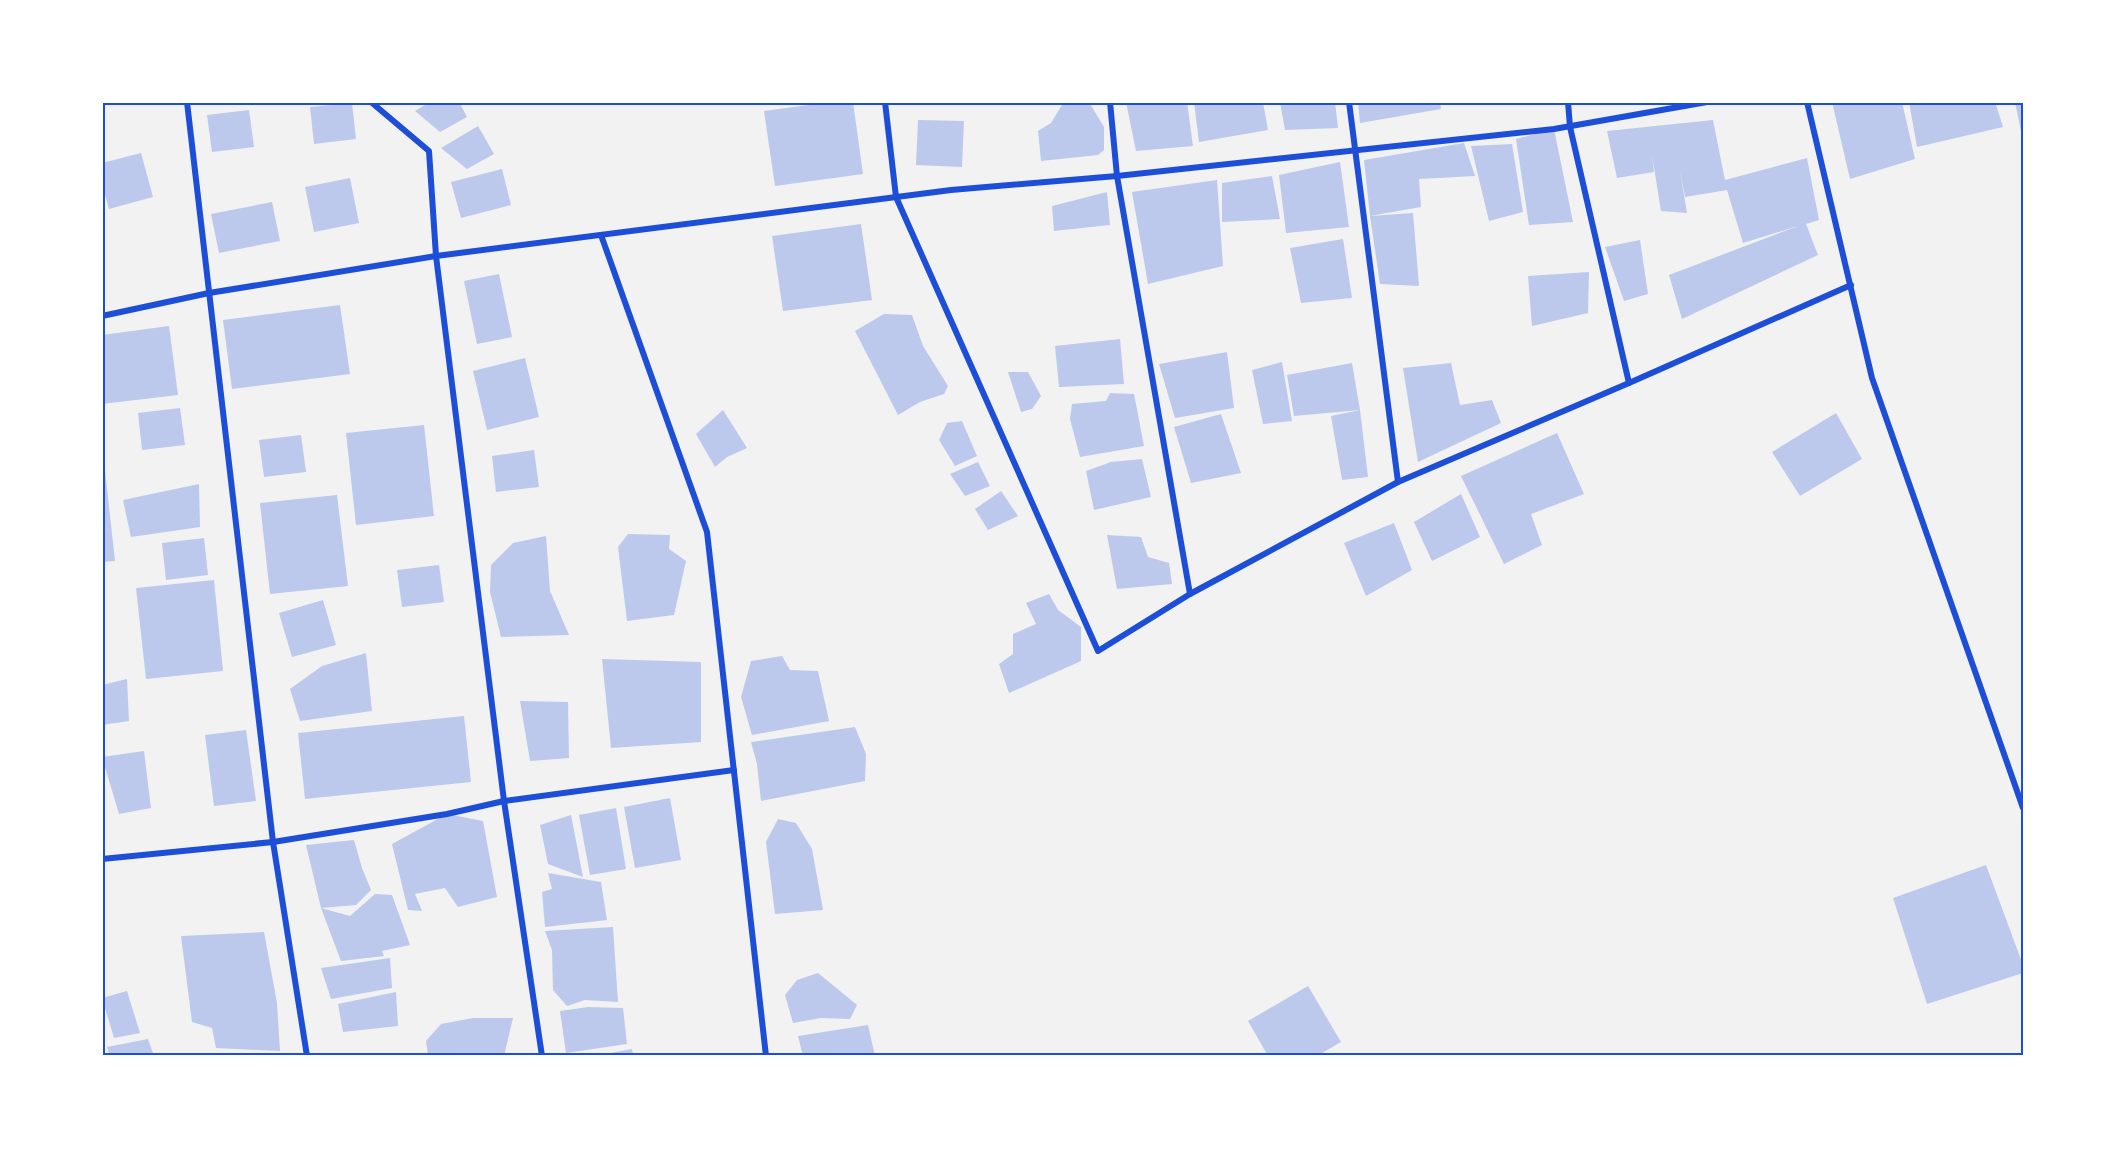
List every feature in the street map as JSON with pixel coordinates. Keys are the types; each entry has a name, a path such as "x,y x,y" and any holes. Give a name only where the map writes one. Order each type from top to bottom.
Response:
{"street":[{"path":"187,102 273,842 307,1056"},
{"path":"371,102 429,151 436,256 504,801 542,1056"},
{"path":"885,102 897,197 1098,651 1190,594 1398,482 1851,285"},
{"path":"1110,102 1117,176 1190,594"},
{"path":"1349,102 1398,482"},
{"path":"1568,102 1570,127 1629,383"},
{"path":"102,316 209,293 436,256 897,197 1117,176 1570,127 1707,102"},
{"path":"1807,102 1872,378 2023,808"},
{"path":"602,235 707,532 766,1056"},
{"path":"102,859 273,842 447,814 504,801 734,770"}],"building":[{"path":"430,102 459,102 467,117 440,132 415,111"},
{"path":"831,102 853,102 863,174 775,186 764,111"},
{"path":"1089,102 1104,127 1104,150 1098,155 1041,161 1038,131 1051,123 1062,105"},
{"path":"1126,102 1187,102 1193,146 1136,151"},
{"path":"1194,102 1263,102 1268,130 1199,142"},
{"path":"1280,102 1335,102 1338,128 1285,130"},
{"path":"1358,102 1440,102 1441,109 1360,123"},
{"path":"1832,102 1902,102 1915,159 1850,179"},
{"path":"1909,102 1995,102 2003,127 1917,147"},
{"path":"2015,102 2023,102 2023,136 2022,136"},
{"path":"352,103 356,139 314,144 310,107"},
{"path":"249,110 254,147 212,152 207,115"},
{"path":"918,120 964,121 962,167 916,165"},
{"path":"1713,120 1725,180 1807,158 1819,220 1806,224 1818,255 1682,319 1669,275 1798,226 1743,243 1727,190 1685,197 1680,171 1687,213 1661,211 1652,155 1654,172 1617,178 1607,131"},
{"path":"478,126 494,154 467,169 441,148"},
{"path":"1554,129 1573,222 1529,225 1516,139"},
{"path":"1464,143 1475,176 1419,179 1421,207 1370,216 1364,160"},
{"path":"1512,144 1523,212 1489,221 1471,146"},
{"path":"141,153 153,197 109,209 102,183 102,163"},
{"path":"1340,162 1349,227 1286,233 1279,175"},
{"path":"502,169 511,205 461,218 451,182"},
{"path":"1272,176 1280,219 1222,222 1222,183"},
{"path":"350,178 359,223 314,232 305,187"},
{"path":"1217,180 1223,266 1148,284 1132,192"},
{"path":"1107,192 1110,225 1054,231 1052,206"},
{"path":"272,202 280,241 219,253 211,214"},
{"path":"1413,213 1419,286 1380,284 1370,216"},
{"path":"861,224 872,300 783,311 772,236"},
{"path":"1343,239 1352,298 1301,303 1290,248"},
{"path":"1640,240 1648,294 1624,301 1605,247"},
{"path":"1589,272 1588,313 1532,326 1528,276"},
{"path":"499,274 512,337 477,344 464,281"},
{"path":"340,305 350,374 232,389 223,320"},
{"path":"884,314 912,315 923,346 948,386 944,394 920,402 898,415 855,331"},
{"path":"169,326 178,395 102,404 102,335"},
{"path":"1120,339 1124,384 1059,387 1055,346"},
{"path":"1227,352 1234,408 1175,418 1159,364"},
{"path":"525,358 539,417 487,430 473,371"},
{"path":"1282,362 1292,421 1263,424 1252,370"},
{"path":"1352,363 1360,410 1294,416 1287,375"},
{"path":"1451,363 1460,405 1492,400 1501,423 1418,462 1403,368"},
{"path":"1008,372 1028,372 1041,396 1032,409 1021,412"},
{"path":"1110,393 1134,394 1144,446 1080,457 1070,419 1072,404 1106,401"},
{"path":"180,408 185,445 142,450 138,413"},
{"path":"723,410 747,448 727,457 715,467 696,434"},
{"path":"1360,410 1368,477 1342,480 1331,416"},
{"path":"1836,413 1862,459 1800,496 1772,452"},
{"path":"1221,414 1241,473 1191,483 1174,427"},
{"path":"962,421 977,456 955,466 939,440 947,423"},
{"path":"424,425 434,516 356,525 346,433"},
{"path":"1557,433 1584,494 1531,514 1542,545 1504,564 1461,476"},
{"path":"301,435 306,472 264,477 259,440"},
{"path":"534,450 539,487 496,492 492,456"},
{"path":"1142,459 1151,497 1094,510 1086,471 1111,462"},
{"path":"978,462 990,486 965,496 950,474"},
{"path":"102,470 105,470 115,561 102,562"},
{"path":"199,484 200,527 131,537 123,500"},
{"path":"1001,491 1018,516 988,530 975,509"},
{"path":"1461,494 1480,537 1432,561 1414,522"},
{"path":"337,495 348,586 270,594 260,503"},
{"path":"1394,523 1412,570 1366,596 1344,543"},
{"path":"628,534 670,535 669,549 686,561 674,615 627,621 618,547"},
{"path":"1107,535 1141,537 1148,557 1169,563 1172,584 1117,589"},
{"path":"546,536 550,591 569,635 501,637 490,592 491,565 513,543"},
{"path":"204,538 208,575 166,580 162,543"},
{"path":"439,565 444,602 402,607 397,570"},
{"path":"214,580 223,671 146,679 136,588"},
{"path":"1049,594 1058,610 1081,627 1081,661 1009,693 999,664 1013,654 1013,634 1036,624 1026,603"},
{"path":"323,600 336,645 292,657 279,613"},
{"path":"366,653 372,711 300,721 290,689 322,666"},
{"path":"782,656 790,670 818,671 829,721 752,735 741,697 751,661"},
{"path":"602,659 701,662 701,742 611,748"},
{"path":"127,679 129,721 102,725 102,685"},
{"path":"520,701 568,702 569,758 530,761"},
{"path":"464,716 471,782 305,799 298,733"},
{"path":"855,727 866,754 865,781 761,801 757,764 751,742"},
{"path":"246,730 256,801 214,806 205,735"},
{"path":"144,751 151,808 119,814 102,757"},
{"path":"670,798 681,860 635,868 624,807"},
{"path":"616,808 626,869 590,875 579,815"},
{"path":"447,814 483,821 497,897 458,907 445,888 415,894 422,911 408,910 392,844"},
{"path":"571,815 583,877 548,864 540,825"},
{"path":"778,819 796,823 812,849 823,910 775,914 766,842"},
{"path":"354,840 371,890 356,905 321,908 306,845"},
{"path":"1986,865 2023,965 2023,973 1927,1004 1893,898"},
{"path":"548,873 601,882 607,920 545,927 542,892 552,889"},
{"path":"375,894 392,895 410,945 382,951 384,956 341,961 321,908 350,916"},
{"path":"613,927 618,1002 585,1000 567,1006 553,990 552,950 545,931"},
{"path":"264,932 277,1003 280,1051 216,1048 212,1028 192,1022 181,936"},
{"path":"390,958 392,988 331,999 321,968"},
{"path":"818,973 857,1005 850,1019 821,1018 793,1023 785,995 797,980"},
{"path":"1308,986 1341,1042 1317,1056 1268,1056 1248,1021"},
{"path":"127,991 140,1033 114,1038 102,998"},
{"path":"396,992 398,1026 343,1032 338,1004"},
{"path":"588,1007 623,1008 627,1044 566,1053 560,1011"},
{"path":"473,1018 513,1018 504,1056 428,1056 426,1041 441,1024"},
{"path":"868,1025 875,1056 803,1056 798,1036"},
{"path":"148,1039 154,1056 110,1056 107,1047"},
{"path":"632,1049 633,1056 600,1056 600,1055"}]}
